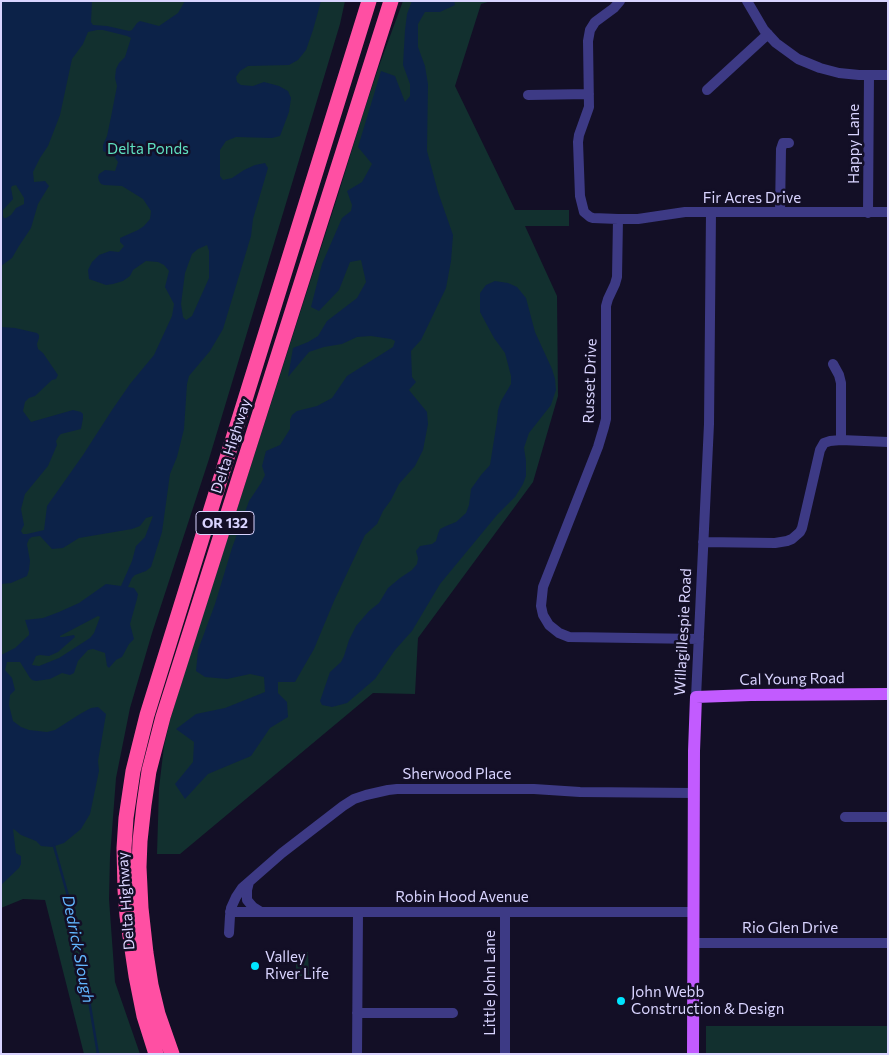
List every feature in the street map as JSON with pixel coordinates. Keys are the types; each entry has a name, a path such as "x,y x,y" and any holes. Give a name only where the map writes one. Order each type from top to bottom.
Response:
{"highway":[{"path":"352,59 360,1"},
{"name":"Delta Highway","path":"156,1054 144,1016 136,976 125,890 124,848 126,818 133,771 147,715 369,1"},
{"name":"Delta Highway","path":"172,1054 158,1014 151,985 141,908 140,841 149,771 163,717 391,1"}],"main road":[{"name":"Cal Young Road","path":"696,697 888,694"},
{"name":"Willagillespie Road","path":"693,1054 694,751 696,697"}],"street":[{"path":"618,219 590,217 584,212 581,202 578,138 588,111 588,41 590,30 595,22 614,8 620,1"},
{"path":"747,1 759,23 768,34 784,50 811,65 839,73 888,75"},
{"path":"707,90 768,34"},
{"name":"Happy Lane","path":"868,213 869,75"},
{"path":"528,95 589,94"},
{"path":"780,212 781,150 784,143 789,143"},
{"name":"Fir Acres Drive","path":"618,219 638,219 680,213 711,212 888,212"},
{"name":"Willagillespie Road","path":"696,697 709,424 711,212"},
{"name":"Russet Drive","path":"618,219 617,277 616,284 606,306 606,419 598,447 542,587 542,611 549,625 559,633 569,637 699,638"},
{"path":"833,364 841,383 841,440"},
{"path":"703,542 787,542 796,536 802,528 821,446 827,441 841,440 888,442"},
{"name":"Sherwood Place","path":"229,933 230,912 242,888 282,853 343,806 374,793 397,789 534,789 580,792 694,793"},
{"path":"845,817 888,817"},
{"path":"250,882 247,890 247,900 261,912"},
{"name":"Robin Hood Avenue","path":"230,912 693,912"},
{"path":"356,1054 358,912"},
{"name":"Little John Lane","path":"505,912 505,1054"},
{"name":"Rio Glen Drive","path":"693,943 888,943"},
{"path":"357,1013 453,1013"}],"green space":[{"name":"Delta Ponds","path":"1,1 345,1 340,24 209,459 152,633 130,708 116,778 109,899 115,982 140,1054 84,1054 45,900 23,899 1,908"},
{"path":"403,1 491,1 481,4 455,86 515,210 569,210 569,226 525,226 557,296 558,396 533,482 418,638 415,694 373,693 180,854 157,854 159,788 164,746 170,720 363,114"},
{"path":"296,952 308,952 309,976 296,976"},
{"path":"706,1026 888,1026 888,1054 706,1054"}],"water":[{"path":"1,1 92,1 91,22 93,25 129,31 140,21 159,26 178,13 185,1 321,1 306,50 298,60 289,65 248,66 240,71 236,77 237,82 241,85 253,86 264,82 279,86 288,91 291,98 289,112 280,136 272,138 236,137 226,141 220,150 220,176 223,180 232,178 255,165 265,163 268,168 253,219 251,236 223,329 210,351 189,376 184,429 177,457 170,474 162,532 151,567 135,575 128,587 134,588 138,594 130,624 134,639 122,657 116,660 109,668 105,653 93,649 88,650 78,661 74,673 70,675 62,673 50,679 32,680 20,662 7,662 5,670 12,678 15,690 10,695 9,705 13,721 21,727 47,732 55,730 91,708 98,707 106,714 98,761 99,771 90,814 81,829 64,843 52,847 41,846 36,841 21,835 13,829 16,853 21,856 21,864 1,885 1,655 15,648 29,635 25,620 43,618 59,612 79,603 106,584 121,586 132,561 136,546 145,537 153,516 146,518 140,526 132,529 79,538 63,548 52,549 40,536 32,537 27,544 30,561 27,576 11,583 1,584 1,327 37,333 39,335 38,349 43,353 58,375 56,379 52,380 35,396 25,402 23,411 31,422 73,410 83,414 81,429 59,436 48,466 25,494 21,509 24,525 21,531 23,534 27,534 44,530 47,506 130,384 154,355 172,316 174,304 165,287 169,271 158,262 146,261 133,270 130,276 123,281 113,284 106,285 89,279 88,270 92,262 99,255 110,251 119,252 124,246 120,242 120,238 138,230 150,219 151,211 143,199 122,186 101,184 98,177 105,170 115,171 118,162 114,156 103,151 103,145 107,136 117,86 115,78 116,69 125,57 131,38 103,30 88,32 83,44 72,59 60,115 48,146 33,172 34,182 45,181 49,186 38,204 31,228 12,258 1,266","holes":["16,185 24,198 24,204 16,208 11,215 4,218 3,210 13,199 11,188","207,245 209,251 209,278 192,316 186,320 183,317 181,304 185,273 192,254","98,616 100,617 90,638 59,658 39,666 32,665 36,656 49,656 58,652 75,637 74,635 60,636"]},
{"path":"412,1 454,1 455,5 440,12 425,12 418,24 418,47 425,66 428,84 427,151 438,192 453,235 446,288 421,340 411,351 412,377 416,382 409,390 427,412 428,424 423,450 415,466 399,484 377,524 365,535 314,649 295,682 278,682 278,693 287,702 288,717 270,728 251,756 208,774 185,799 175,784 193,762 194,742 176,729 196,714 225,708 265,692 264,677 250,674 227,679 205,677 196,671 198,650 215,604 232,548 249,501 265,475 262,466 266,451 280,445 290,429 292,415 297,411 317,406 332,398 347,376 393,347 395,341 371,336 357,337 342,344 309,352 288,377 293,348 318,336 327,321 357,298 366,282 361,260 350,262 339,290 319,311 311,307 322,264 342,218 351,211 352,205 347,191 362,182 372,164 358,147 381,71 395,76 405,102 410,96 410,84 403,65 407,14"},
{"path":"495,281 517,287 526,298 535,332 555,379 556,390 551,405 529,433 524,448 526,476 523,484 515,497 497,515 440,584 412,631 395,650 375,679 347,703 332,707 322,705 320,701 330,672 341,662 356,626 379,603 388,588 417,564 416,551 420,546 432,544 436,541 440,529 456,522 466,513 471,489 490,465 498,410 511,384 511,376 505,353 494,338 480,312 480,293 486,285"}],"waterway":[{"name":"Dedrick Slough","path":"54,846 77,928 98,1054"}],"place":[{"name":"Valley River Life","path":"255,966"},
{"name":"John Webb Construction & Design","path":"621,1001"}]}
